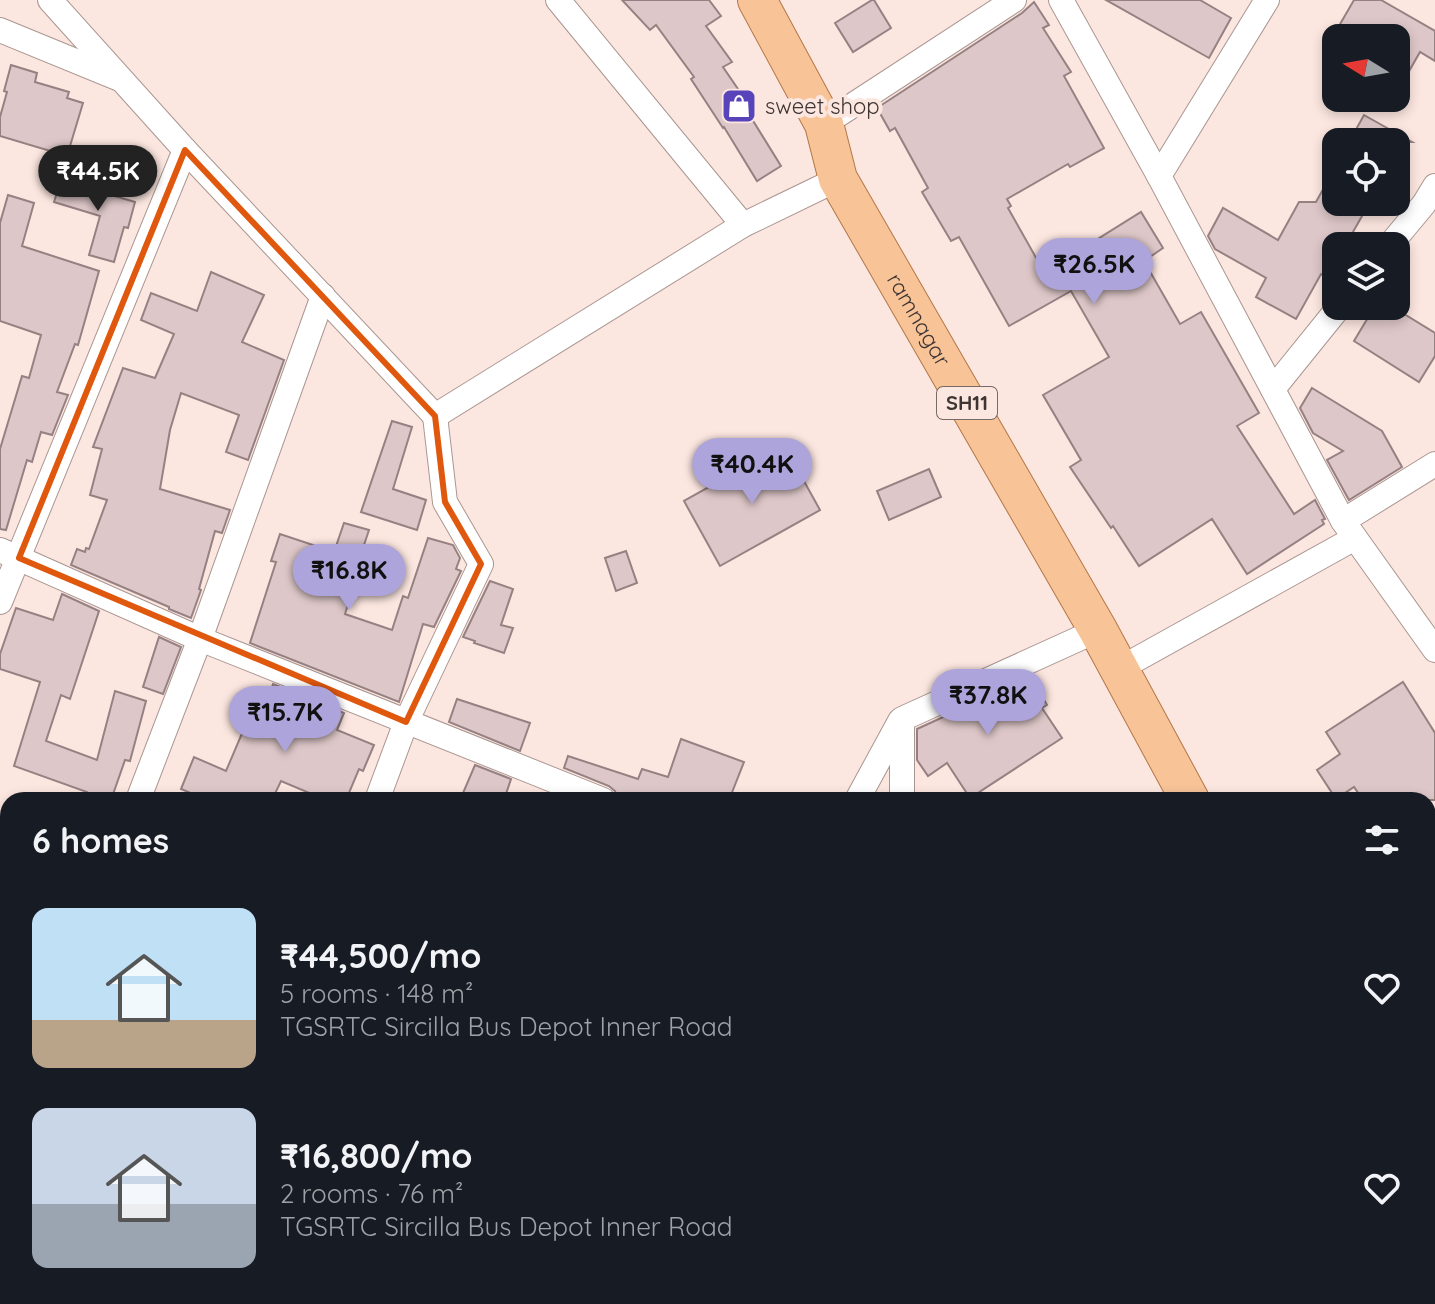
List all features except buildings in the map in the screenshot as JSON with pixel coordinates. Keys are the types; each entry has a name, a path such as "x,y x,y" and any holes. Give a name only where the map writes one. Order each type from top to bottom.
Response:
{"main road":[{"name":"ramnagar","path":"757,0 824,124 838,179 1098,630 1186,792"}],"street":[{"path":"50,0 185,150 435,416 445,502 481,564 406,722 380,792"},
{"path":"558,0 743,225"},
{"path":"824,124 1014,0"},
{"path":"1061,0 1349,530 1435,650"},
{"path":"1159,176 1267,0"},
{"path":"1,33 123,80"},
{"path":"0,602 9,554 185,150"},
{"path":"435,416 743,225 838,179"},
{"path":"1401,232 1435,186"},
{"path":"141,792 200,639 323,296"},
{"path":"1273,389 1329,320"},
{"path":"1119,669 1349,530 1435,464"},
{"path":"9,554 200,639 583,792"},
{"path":"861,792 902,719 1098,630"},
{"path":"902,719 902,792"}],"highlighted area":[{"path":"185,150 435,416 445,502 481,564 406,722 19,558"}],"place":[{"name":"sweet shop","path":"739,106"}]}
